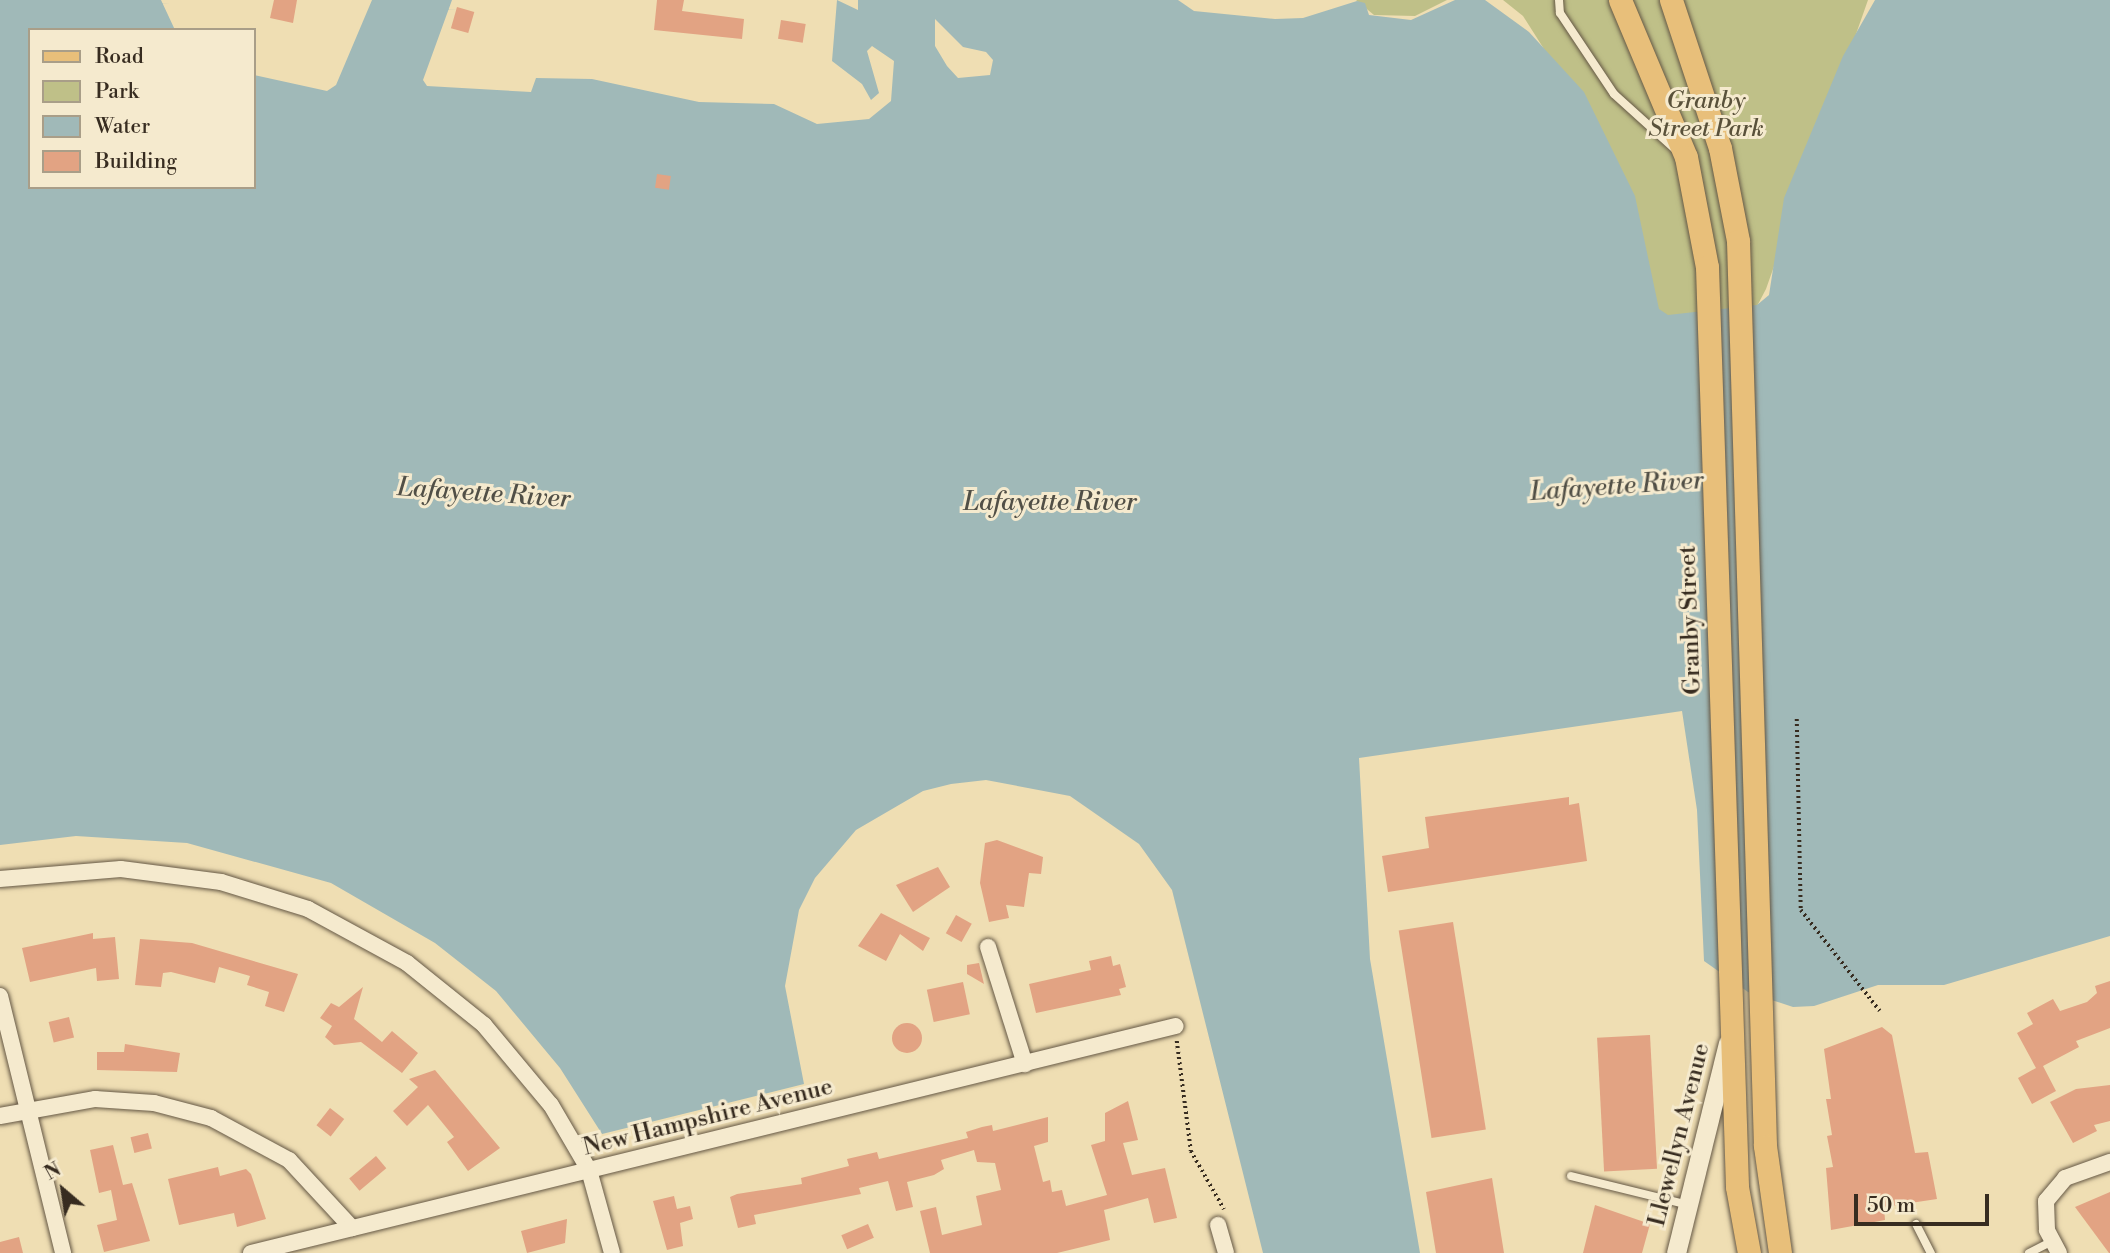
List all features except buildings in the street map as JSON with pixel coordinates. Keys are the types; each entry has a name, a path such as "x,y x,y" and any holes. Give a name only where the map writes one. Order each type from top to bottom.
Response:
{"main road":[{"name":"Granby Street","path":"1620,0 1686,158 1700,218 1712,350 1737,1187 1749,1253"},
{"path":"1679,6 1734,213 1746,407 1766,1157 1780,1253"}],"street":[{"path":"0,879 71,870 172,873 270,895 354,931 407,963 484,1025 551,1105 589,1170 612,1253"},
{"path":"988,947 1025,1064"},
{"path":"0,996 63,1253"},
{"name":"New Hampshire Avenue","path":"251,1253 1177,1026"},
{"name":"Llewellyn Avenue","path":"1676,1253 1732,1029"},
{"path":"0,1116 28,1108 123,1099 211,1118 289,1160 352,1228"},
{"path":"2056,1247 2045,1215 2054,1188 2076,1172 2110,1162"},
{"path":"1221,1252 1225,1224"}],"lane":[{"path":"1559,0 1560,13 1620,102 1686,158"},
{"path":"1571,1176 1689,1205"},
{"path":"1916,1224 1931,1253"},
{"path":"2029,1253 2056,1247"}],"path":[{"path":"1797,719 1801,910 1880,1011"},
{"path":"1177,1026 1186,1132 1225,1224"}],"green space":[{"path":"1356,0 1447,0 1415,16 1374,15"},
{"name":"Granby Street Park","path":"1503,0 1868,0 1766,289 1745,329 1649,315 1584,112 1523,16"}],"water":[{"name":"Lafayette River","path":"0,0 161,0 174,28 28,28 28,189 256,189 256,75 327,91 336,85 372,0 452,0 423,80 427,86 531,92 536,78 592,79 699,102 774,104 817,124 869,119 891,101 894,61 872,46 867,51 879,93 871,100 862,84 832,61 837,0 858,10 858,0 1178,0 1194,11 1275,19 1303,18 1357,1 1365,3 1369,15 1411,20 1455,0 1485,0 1529,32 1584,92 1635,196 1659,309 1668,315 1757,305 1769,295 1784,198 1843,56 1875,0 2110,0 2110,936 1944,985 1878,985 1814,1006 1793,1007 1748,992 1704,961 1697,810 1682,711 1359,758 1370,959 1420,1253 1263,1253 1172,890 1139,844 1070,796 986,780 951,784 923,791 856,830 815,878 799,910 785,986 804,1084 602,1134 560,1068 496,991 435,943 331,883 187,843 76,836 0,845","holes":["935,19 963,47 986,52 993,60 990,75 958,78 935,46"]}]}
